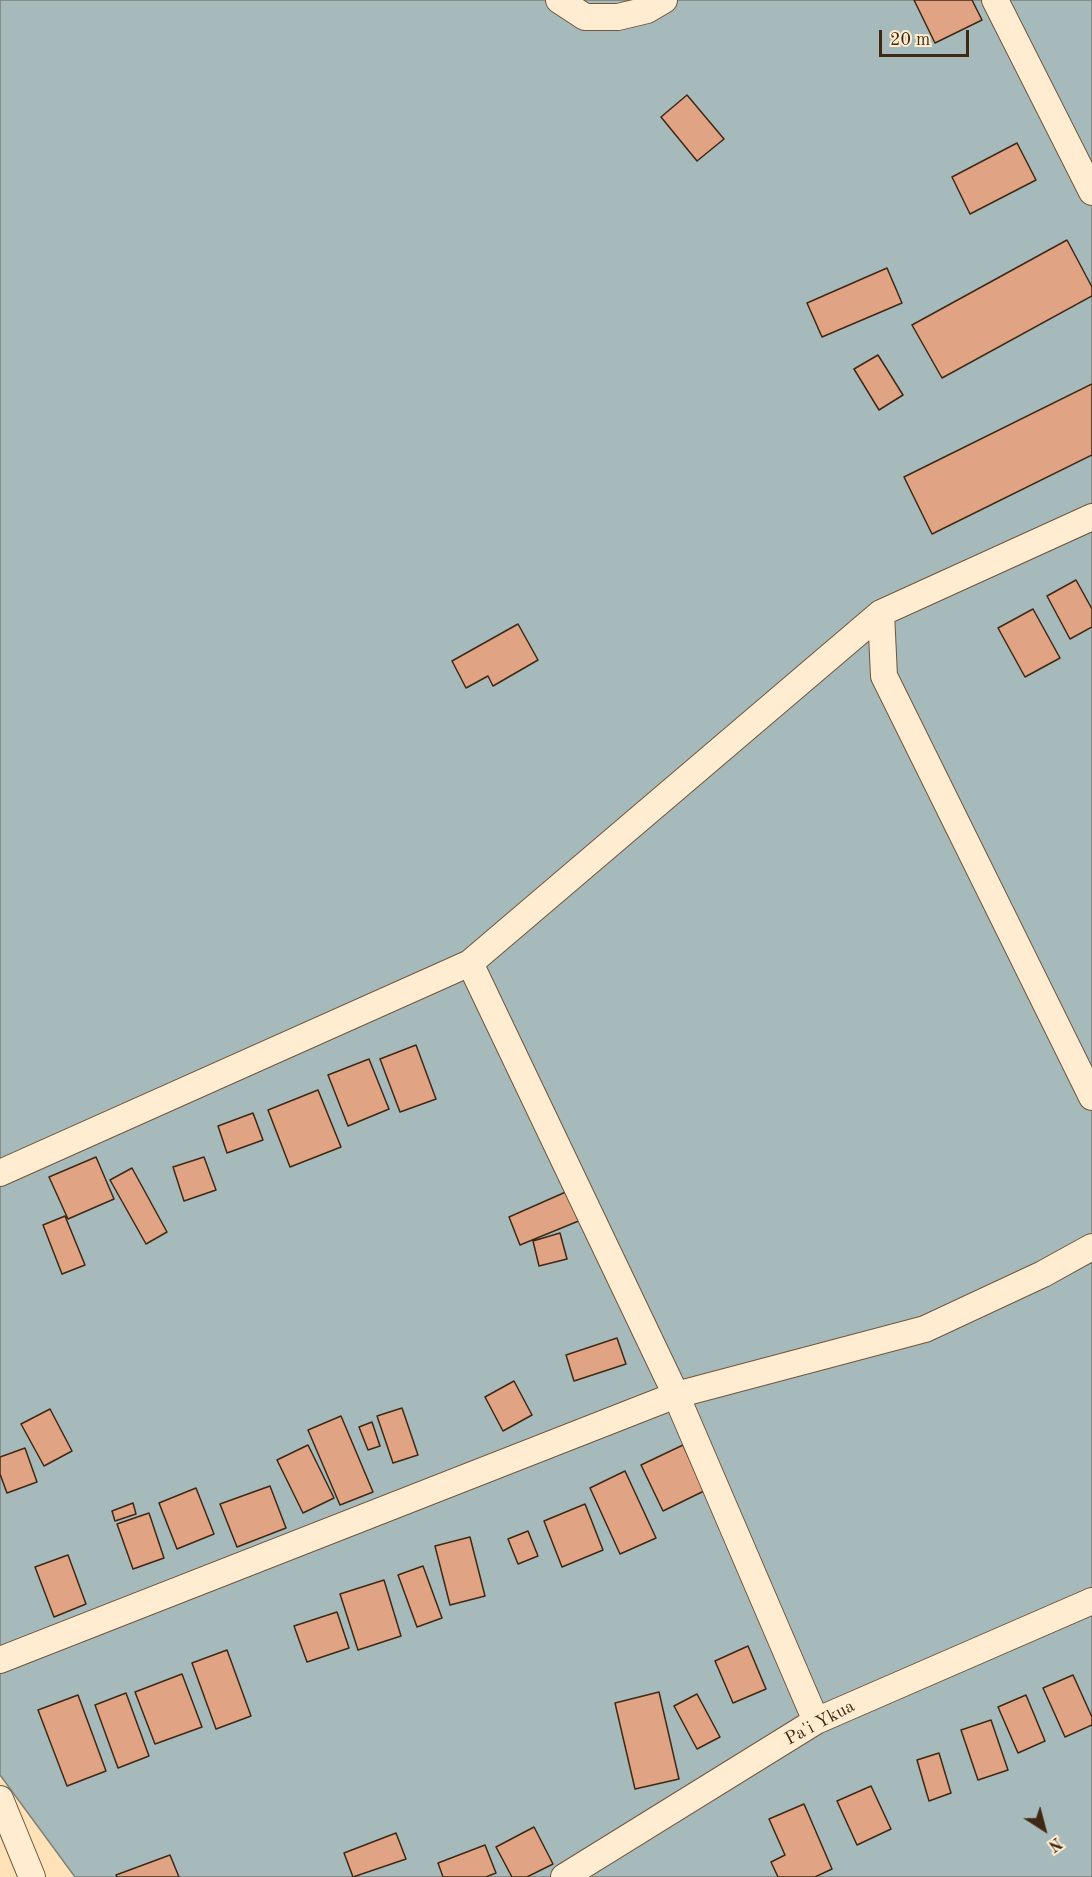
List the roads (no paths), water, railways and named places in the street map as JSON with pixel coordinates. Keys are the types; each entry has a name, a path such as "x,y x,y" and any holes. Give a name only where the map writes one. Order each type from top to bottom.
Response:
{"street":[{"path":"559,0 585,17 618,17 647,10 664,0"},
{"path":"995,0 1092,192"},
{"path":"0,1173 470,963 881,613 1092,518"},
{"path":"881,613 884,676 1092,1097"},
{"path":"470,963 676,1395 816,1721"},
{"path":"0,1660 676,1395 925,1329 1043,1274 1092,1247"},
{"name":"Pa'i Ykua","path":"564,1877 816,1721 1092,1601"},
{"path":"0,1799 32,1877"}]}
